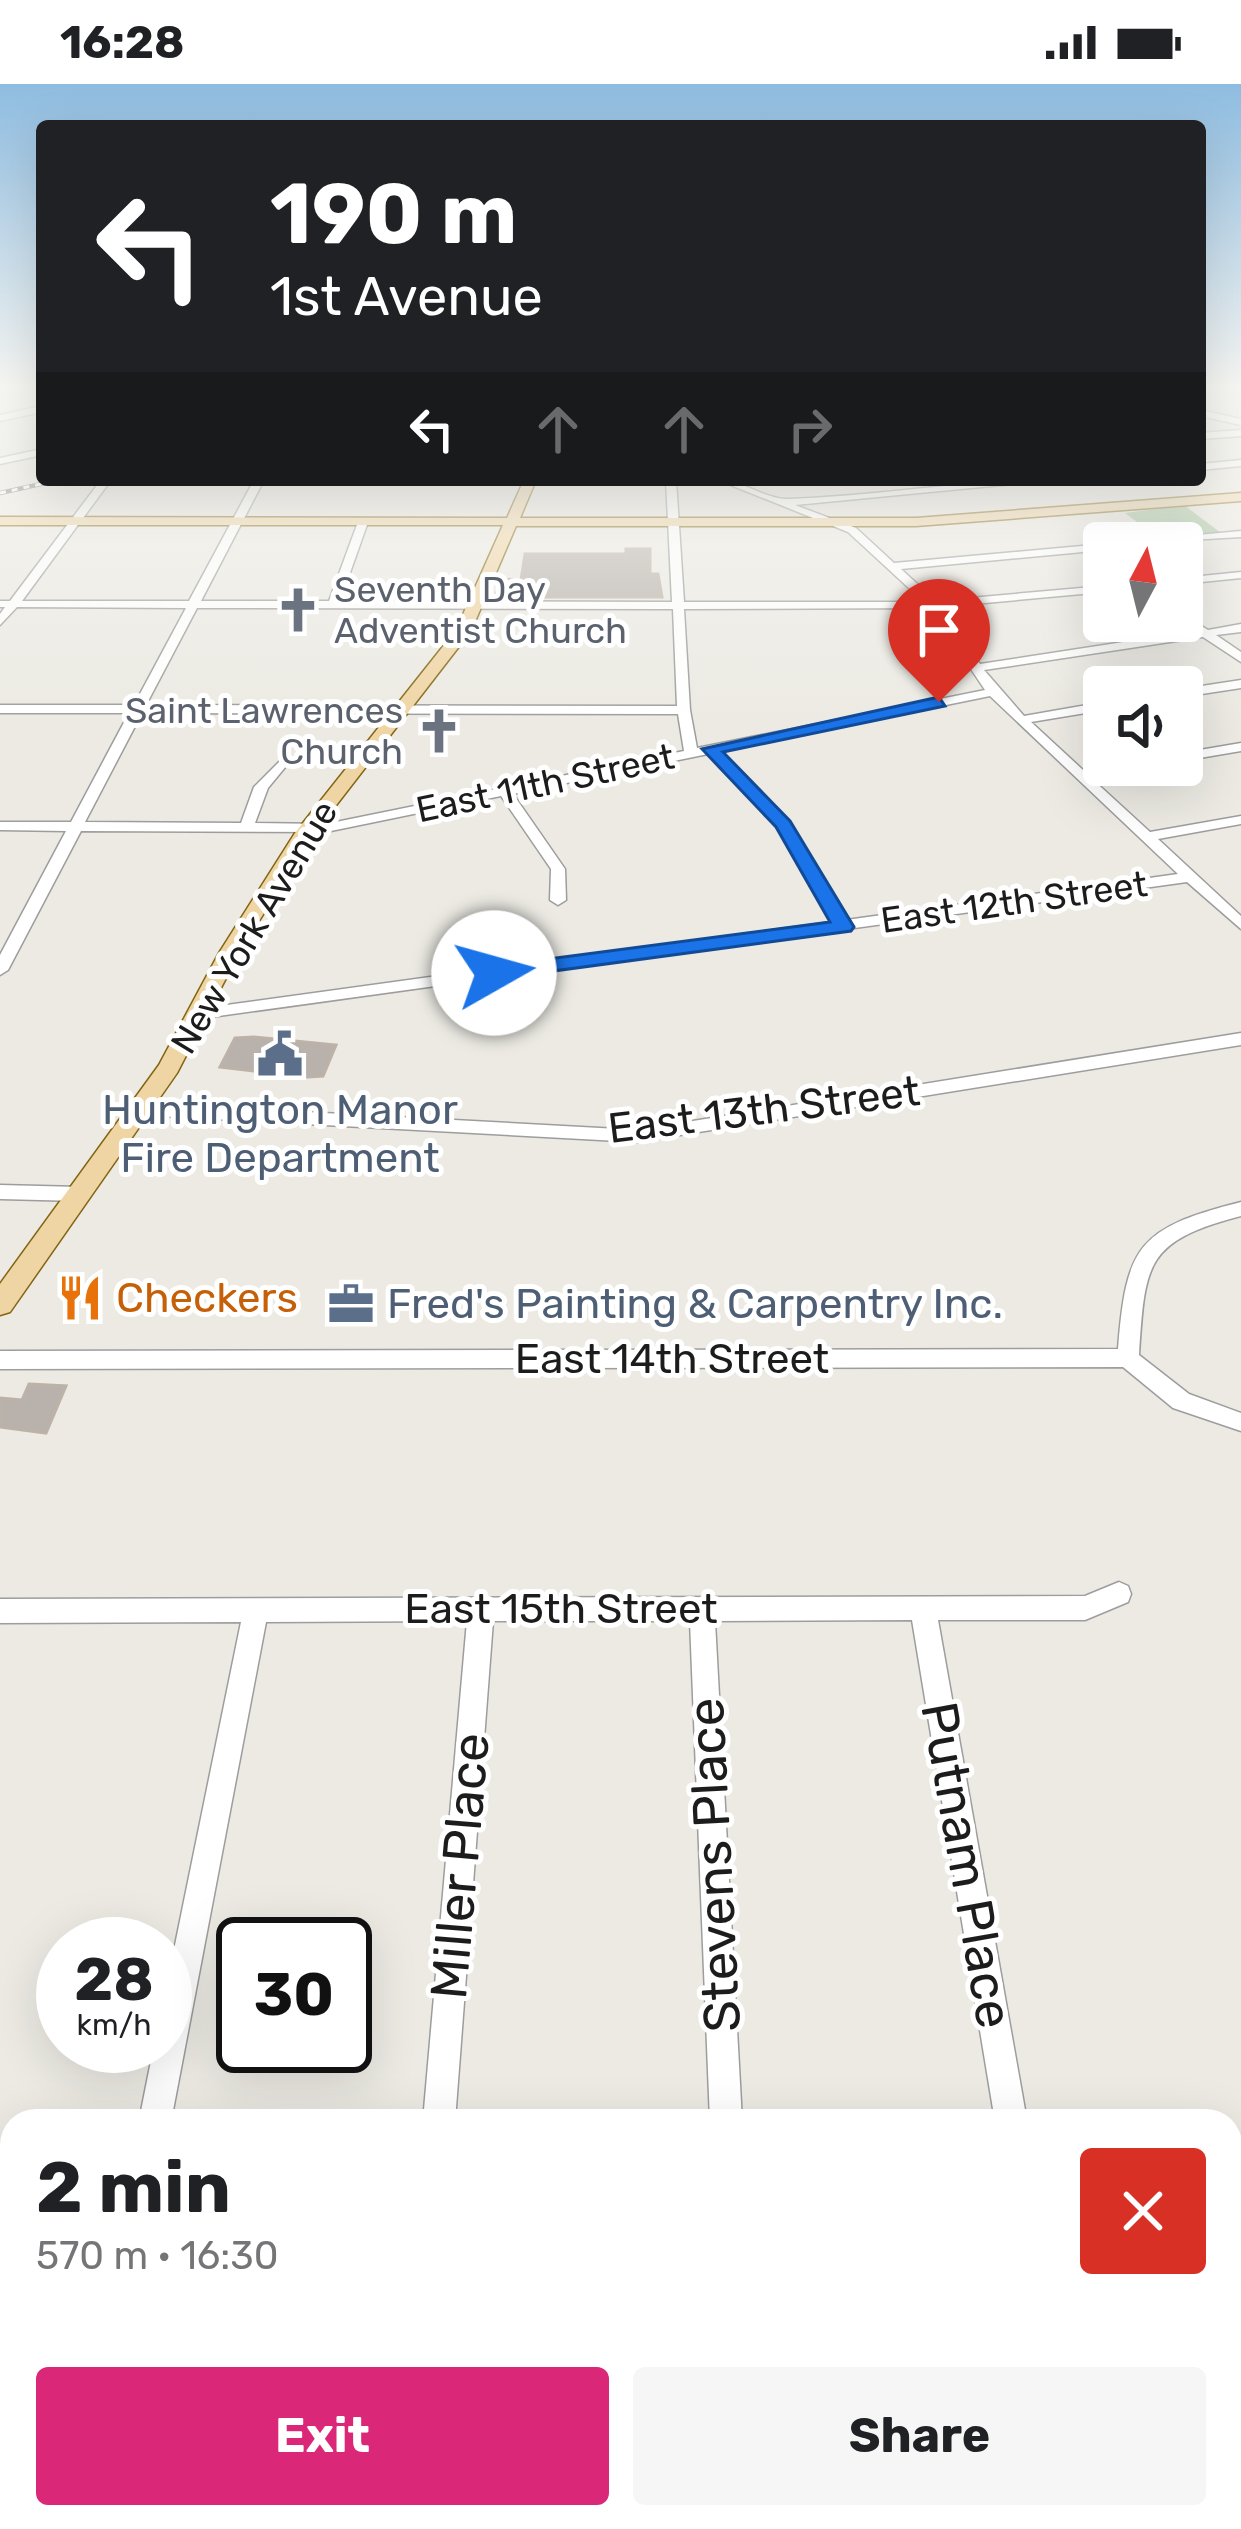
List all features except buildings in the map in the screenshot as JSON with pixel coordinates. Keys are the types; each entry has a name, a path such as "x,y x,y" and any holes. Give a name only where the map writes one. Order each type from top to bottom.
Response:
{"main road":[{"name":"New York Avenue","path":"0,1305 140,1109 308,827 463,631 522,499"},
{"path":"875,537 884,528 1216,499"},
{"path":"0,521 940,522"}],"street":[{"path":"0,622 7,604 92,499"},
{"path":"0,970 249,499"},
{"path":"672,499 684,710 691,753"},
{"path":"775,499 835,523 894,566 934,605 993,692 1241,924"},
{"path":"783,502 824,499"},
{"path":"841,499 875,537 880,554"},
{"path":"333,605 364,522"},
{"path":"1203,538 1241,534"},
{"path":"894,566 1083,549"},
{"path":"1203,579 1241,575"},
{"path":"7,604 934,605 1083,591"},
{"path":"976,668 1241,628"},
{"path":"1203,632 1241,658"},
{"path":"1203,690 1241,684"},
{"name":"East 11th Street","path":"0,826 308,827 505,792 993,692"},
{"path":"0,709 684,710"},
{"path":"1021,720 1083,710"},
{"path":"1203,753 1241,747"},
{"path":"711,749 783,825 843,927"},
{"path":"247,826 260,787 280,765"},
{"path":"1078,775 1083,774"},
{"path":"505,792 558,869 558,900"},
{"path":"1147,837 1241,820"},
{"name":"East 12th Street","path":"197,1014 1190,877"},
{"path":"1222,907 1241,903"},
{"name":"East 13th Street","path":"140,1109 637,1136 1241,1039"},
{"path":"0,1192 80,1194"},
{"path":"1241,1209 1183,1222 1158,1238 1135,1278 1128,1358 1181,1401 1241,1423"},
{"name":"East 14th Street","path":"0,1360 1128,1358"},
{"name":"East 15th Street","path":"0,1611 1085,1608 1119,1594"},
{"name":"Stevens Place","path":"702,1608 724,2109"},
{"name":"Putnam Place","path":"923,1608 1009,2109"},
{"name":"Miller Place","path":"440,2109 481,1610"},
{"path":"157,2109 256,1611"}],"green space":[{"path":"1184,505 1221,533 1203,535 1203,522 1137,522 1125,513"}],"place":[{"name":"Seventh Day Adventist Church","path":"298,610"},
{"name":"Saint Lawrences Church","path":"439,731"},
{"name":"Huntington Manor Fire Department","path":"280,1054"},
{"name":"Checkers","path":"80,1298"},
{"name":"Fred's Painting & Carpentry Inc.","path":"351,1304"}],"route":[{"path":"494,973 843,927 783,825 711,749 939,702"}]}
